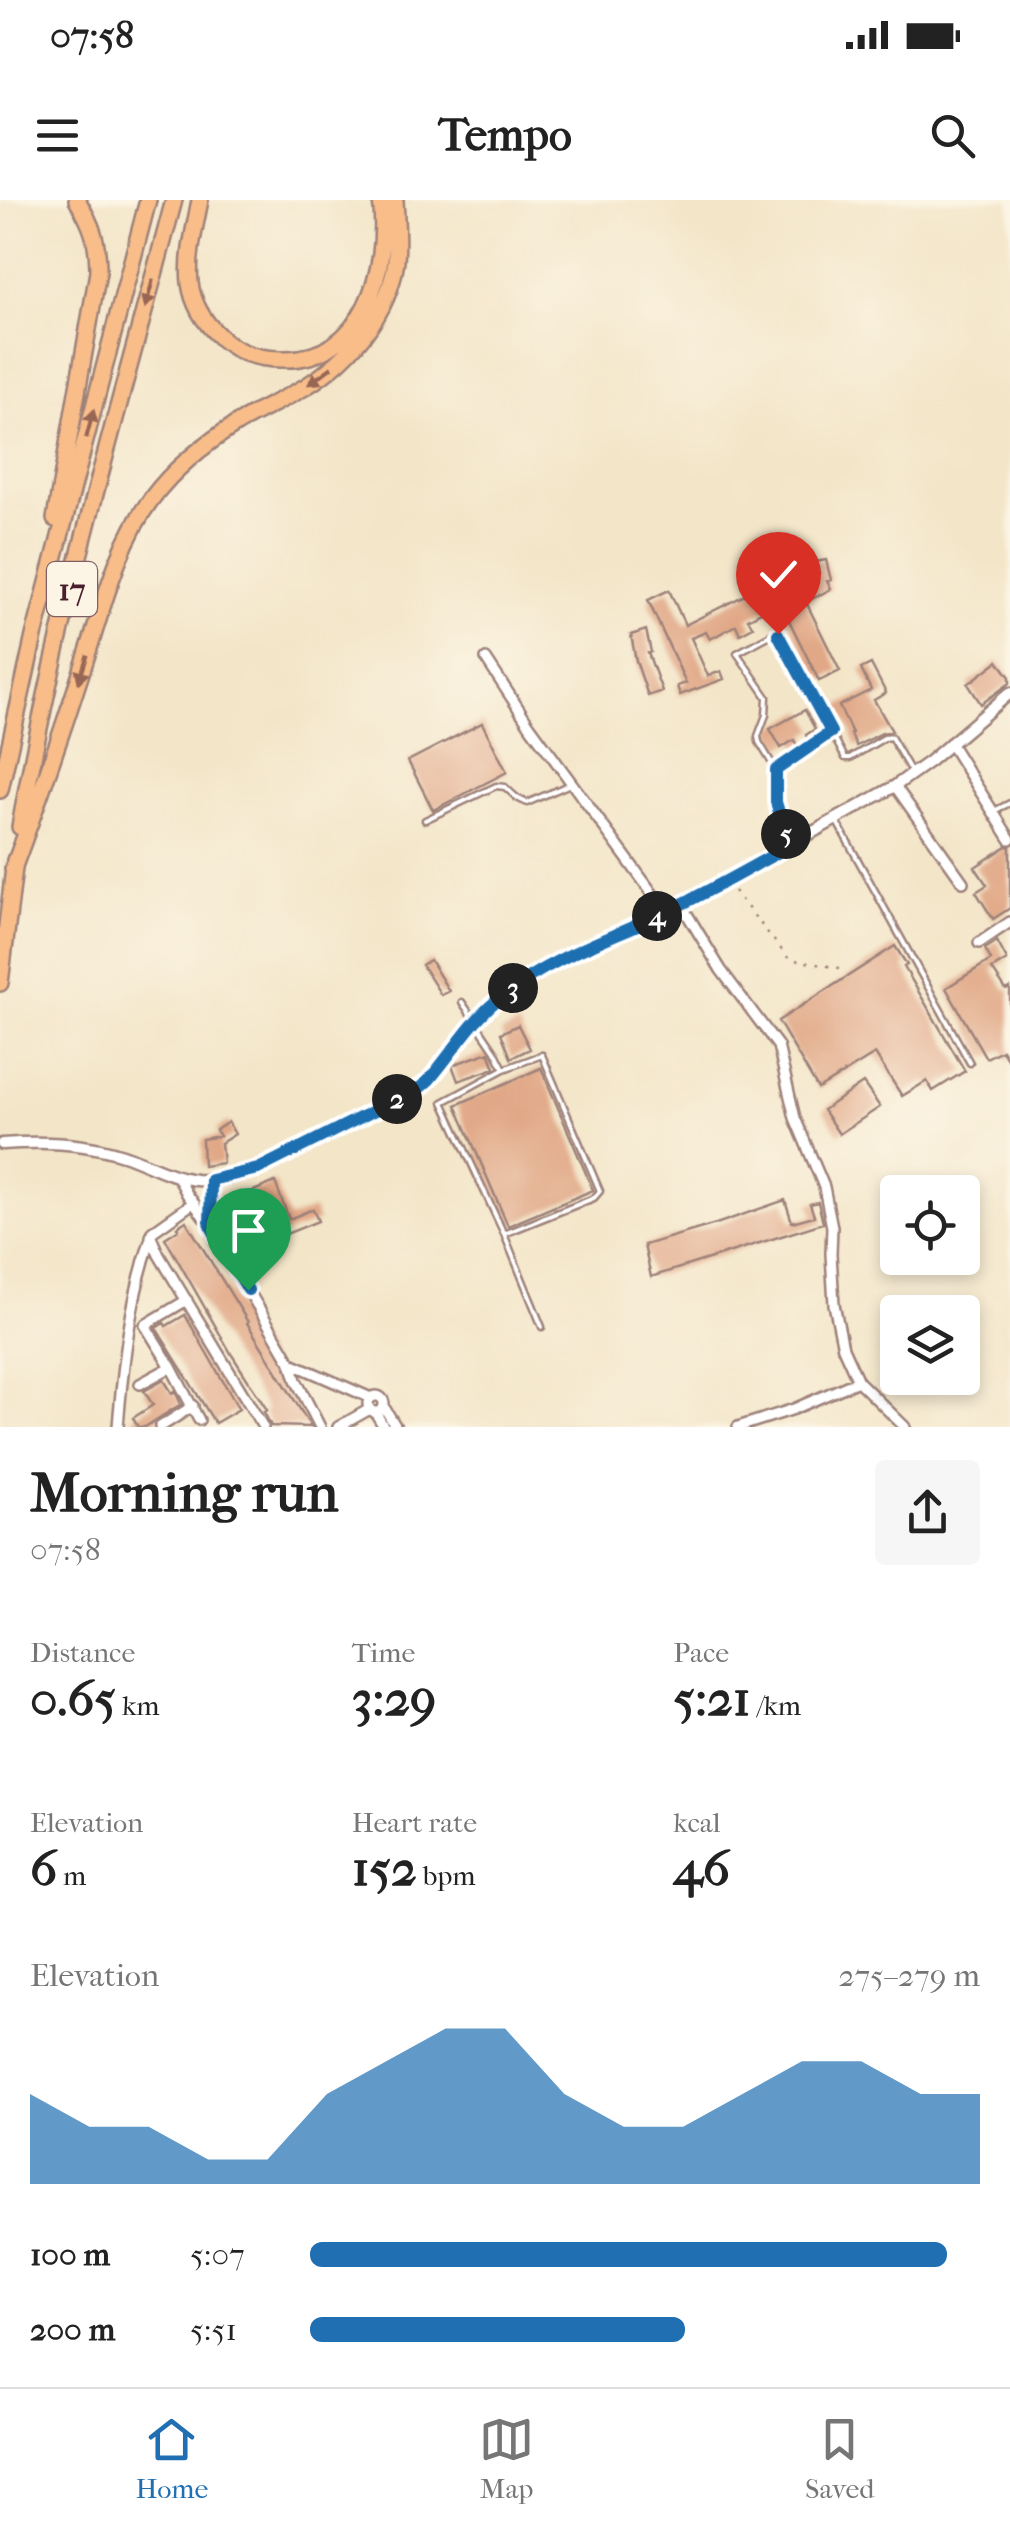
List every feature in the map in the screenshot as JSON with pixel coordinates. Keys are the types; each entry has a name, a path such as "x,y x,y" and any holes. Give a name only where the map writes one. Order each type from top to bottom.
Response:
{"highway":[{"path":"34,636 98,272 98,246 90,221 77,200"},
{"name":"17","path":"0,790 34,636 148,200"},
{"name":"17","path":"0,984 13,869 58,638 174,200"},
{"path":"200,200 189,263 190,287 197,309 224,341 247,354 292,360 334,344 351,329 364,309 376,284 382,256 385,227 381,200"},
{"path":"13,869 108,592 148,503 187,460 241,421 326,373 360,339 376,318 396,263 394,200"}],"street":[{"path":"486,658 530,726 666,912"},
{"path":"2,1144 74,1144 128,1156 178,1176 211,1180 258,1169 421,1087 474,1022 531,976 575,951 666,912 895,786 1010,693"},
{"path":"950,744 1010,839"},
{"path":"895,786 963,882"},
{"path":"681,904 721,970 778,1046 795,1118 824,1187 832,1227 834,1304 843,1348 858,1381 905,1427"},
{"path":"979,943 1010,922"},
{"path":"178,1176 291,1363 320,1427"},
{"path":"210,1225 211,1180"},
{"path":"118,1427 124,1357 152,1232 193,1202"},
{"path":"152,1237 158,1255 262,1427"},
{"path":"187,1300 144,1324 199,1420"},
{"path":"291,1363 375,1406 396,1427"},
{"path":"140,1384 171,1367"},
{"path":"738,1427 794,1409 858,1381"},
{"path":"160,1427 193,1406"},
{"path":"338,1427 375,1406"},
{"path":"375,1406 384,1427"}],"lane":[{"path":"789,846 776,802 776,770 758,736 766,715 766,697 738,657 739,650 778,634 845,758 891,737 912,774"},
{"path":"776,770 831,732"},
{"path":"425,820 496,786 505,787 526,803 572,783"},
{"path":"994,811 1010,802"},
{"path":"836,820 970,1063"},
{"path":"462,1002 504,1069"},
{"path":"504,1234 594,1198 600,1191 542,1055 504,1069 443,1102 542,1327"}],"path":[{"path":"739,896 789,960 839,968"}],"building":[{"path":"826,560 831,589 806,602 840,671 819,681 780,602 748,619 753,627 740,634 736,625 710,639 706,632 691,638 708,676 721,671 724,679 680,695 677,686 686,683 648,600 669,590 685,625 791,572 797,584 819,573 816,562"},
{"path":"646,630 651,652 648,653 662,691 648,696 631,635"},
{"path":"998,661 1010,683 981,704 968,684"},
{"path":"871,664 886,693 874,700 892,731 856,746 839,706 871,690 861,669"},
{"path":"805,710 815,729 806,735 809,741 798,748 794,740 781,748 770,729"},
{"path":"482,723 507,772 433,810 408,761"},
{"path":"1007,846 1010,908 993,919 976,892 987,885 975,867"},
{"path":"997,941 1007,960 992,969 1006,990 1010,988 1010,1063 1002,1050 986,1058 946,988 991,960 985,949"},
{"path":"895,946 965,1071 933,1091 927,1081 902,1096 875,1054 818,1089 778,1021"},
{"path":"430,960 449,991 441,995 422,965"},
{"path":"518,1025 530,1049 511,1058 501,1033"},
{"path":"489,1052 495,1068 458,1081 452,1065"},
{"path":"541,1068 593,1190 508,1226 456,1105"},
{"path":"863,1083 880,1107 839,1134 823,1110"},
{"path":"228,1122 235,1134 221,1143 223,1163 203,1166 202,1139 220,1136 216,1130"},
{"path":"275,1182 289,1219 313,1209 318,1221 279,1237 268,1212 260,1216 251,1192"},
{"path":"785,1200 792,1222 814,1216 810,1204 818,1202 823,1223 651,1277 644,1245"},
{"path":"186,1221 311,1427 271,1426 264,1412 267,1410 165,1238"},
{"path":"185,1315 239,1409 215,1423 156,1328"},
{"path":"164,1380 181,1404 145,1427 138,1427 133,1418 153,1405 144,1391"}],"route":[{"path":"248,1290 210,1225 211,1180 258,1169 421,1087 474,1022 531,976 575,951 666,912 789,846 776,802 776,770 831,732 778,634"}]}
